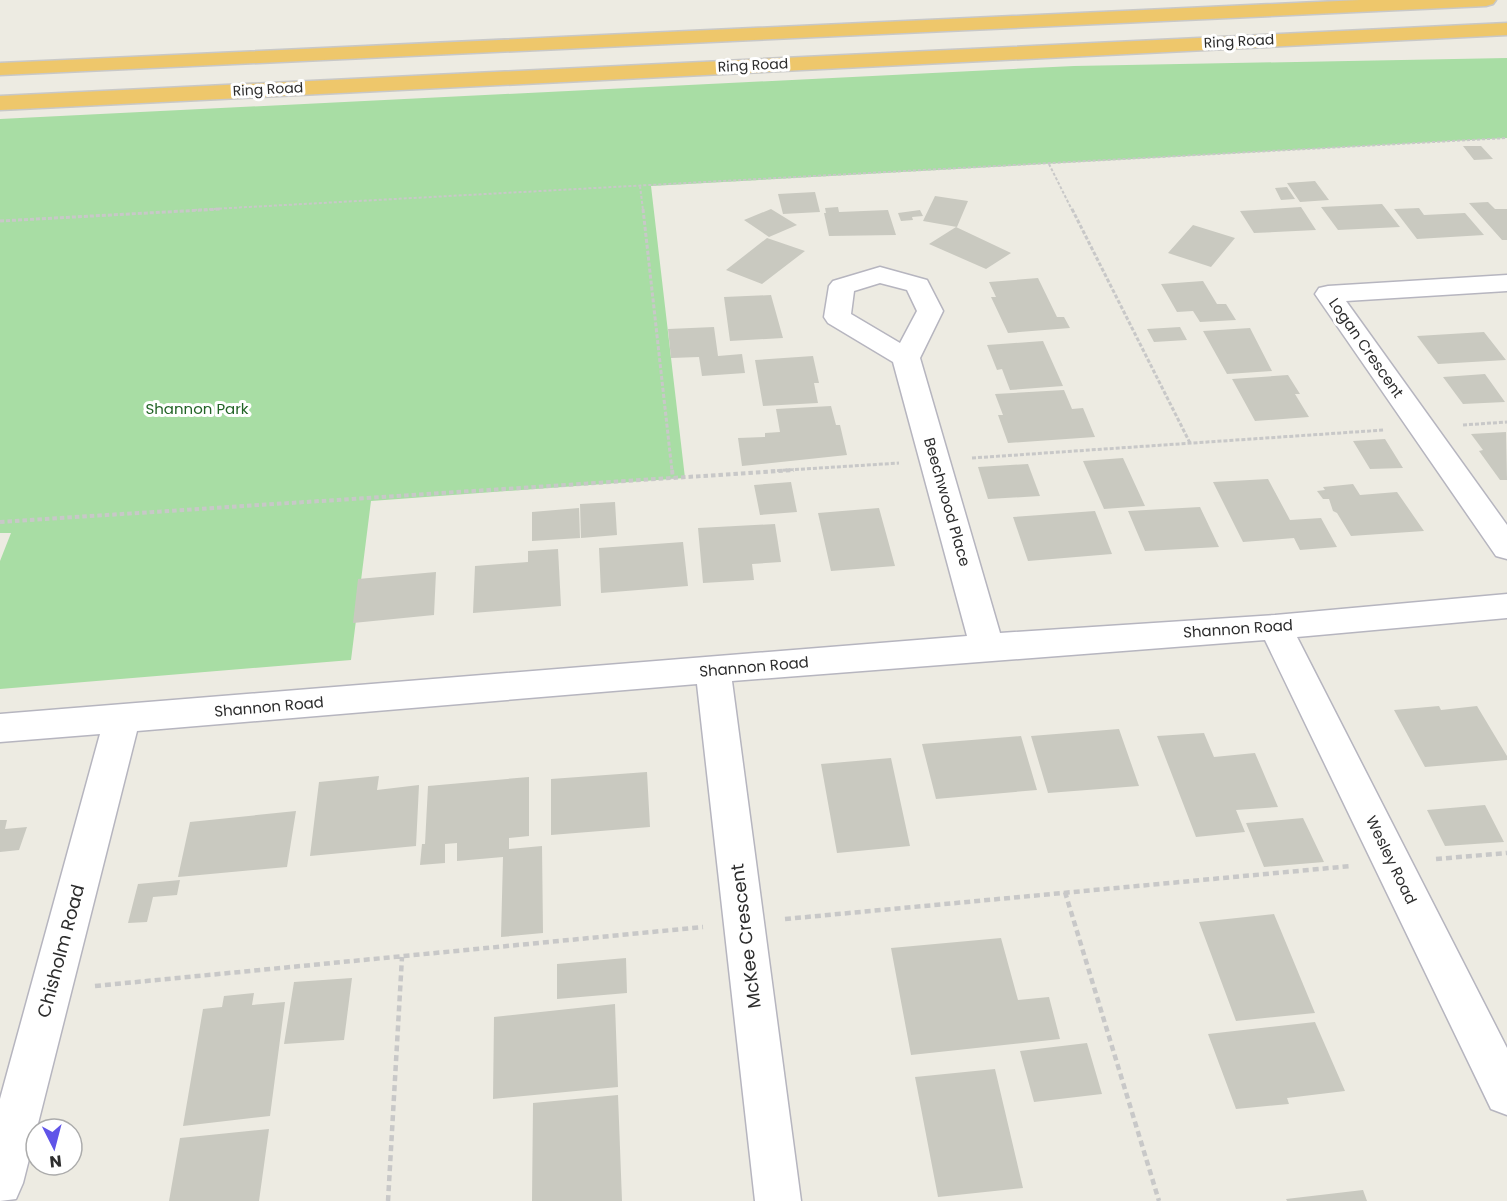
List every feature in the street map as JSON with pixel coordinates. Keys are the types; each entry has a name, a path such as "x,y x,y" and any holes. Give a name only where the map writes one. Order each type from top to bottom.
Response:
{"highway":[{"path":"1032,22 1368,0"},
{"name":"Ring Road","path":"0,69 322,52 1486,0"},
{"name":"Ring Road","path":"0,103 1042,50 1507,29"},
{"path":"1042,50 1495,49"}],"street":[{"name":"Logan Crescent","path":"1507,283 1328,294 1507,548"},
{"name":"Beechwood Place","path":"906,358 987,647"},
{"name":"Shannon Road","path":"0,728 987,647 1275,627 1507,606"},
{"name":"Wesley Road","path":"1275,627 1507,1094"},
{"name":"McKee Crescent","path":"713,671 778,1201"},
{"name":"Chisholm Road","path":"0,1183 122,718"}],"path":[{"path":"0,220 1507,138"},
{"path":"1049,164 1190,443"},
{"path":"640,186 673,479"},
{"path":"0,522 1507,422"},
{"path":"1065,892 1159,1201"},
{"path":"388,1201 402,957"}],"green space":[{"name":"Shannon Park","path":"1507,58 1507,138 651,186 685,478 371,501 351,660 0,689 0,561 11,533 0,533 0,119 1074,66"}],"building":[{"path":"1463,146 1481,146 1493,159 1474,160"},
{"path":"1315,181 1329,200 1300,202 1287,183"},
{"path":"1287,187 1295,199 1281,200 1275,188"},
{"path":"815,192 820,212 783,214 778,194"},
{"path":"935,196 968,201 957,227 923,221"},
{"path":"1488,202 1495,209 1507,209 1507,240 1502,240 1469,203"},
{"path":"1382,204 1400,227 1338,230 1321,207"},
{"path":"838,207 839,212 888,210 896,235 829,236 825,208"},
{"path":"1301,207 1316,230 1254,233 1240,211"},
{"path":"1419,208 1424,215 1465,213 1484,235 1417,239 1394,209"},
{"path":"771,209 797,225 769,237 744,220"},
{"path":"920,210 923,216 912,217 913,220 901,221 898,213"},
{"path":"1193,225 1235,238 1211,267 1168,253"},
{"path":"956,227 1011,253 986,269 929,244"},
{"path":"767,238 805,251 762,284 726,270"},
{"path":"1038,278 1057,317 1064,317 1070,328 1008,333 991,297 996,297 989,282"},
{"path":"1203,281 1217,304 1226,304 1236,320 1200,322 1193,311 1177,312 1161,284"},
{"path":"771,295 783,338 730,341 724,297"},
{"path":"714,327 718,356 742,354 745,373 702,376 699,357 671,358 668,329"},
{"path":"1180,327 1187,340 1154,342 1147,329"},
{"path":"1250,328 1272,371 1227,374 1203,331"},
{"path":"1484,332 1506,360 1438,364 1417,336"},
{"path":"1043,341 1063,386 1010,390 1002,369 997,370 987,345"},
{"path":"813,356 819,383 814,383 818,403 763,406 755,360"},
{"path":"1485,374 1505,402 1463,404 1443,377"},
{"path":"1288,375 1300,394 1295,394 1309,417 1255,421 1232,379"},
{"path":"1064,390 1072,409 1083,408 1095,437 1008,443 998,415 1003,415 995,394"},
{"path":"831,406 836,425 840,425 847,455 742,466 738,438 765,437 765,433 780,432 776,409"},
{"path":"1506,432 1507,480 1500,480 1479,451 1483,450 1471,434"},
{"path":"1385,439 1403,468 1370,469 1353,441"},
{"path":"1123,458 1145,506 1104,509 1083,461"},
{"path":"1028,464 1040,496 988,499 978,467"},
{"path":"1268,479 1290,520 1321,518 1337,547 1300,550 1294,538 1243,542 1213,482"},
{"path":"791,482 797,512 760,515 754,485"},
{"path":"1353,484 1360,495 1397,492 1424,531 1351,536 1337,513 1333,511 1329,499 1323,499 1317,491 1325,490 1323,487"},
{"path":"615,502 617,535 581,538 580,504"},
{"path":"1200,507 1219,547 1145,551 1128,511"},
{"path":"579,508 580,538 532,541 532,512"},
{"path":"879,508 895,566 831,571 818,513"},
{"path":"1095,511 1112,554 1028,561 1013,517"},
{"path":"775,524 781,562 752,564 754,580 703,583 698,528"},
{"path":"683,542 688,586 601,593 599,548"},
{"path":"558,549 561,606 473,613 475,566 528,562 528,551"},
{"path":"436,572 434,615 353,623 358,579"},
{"path":"1439,706 1441,710 1477,706 1507,756 1507,760 1425,767 1394,710"},
{"path":"1119,729 1139,786 1048,793 1031,736"},
{"path":"1204,733 1214,757 1255,753 1278,807 1236,810 1245,832 1196,837 1157,736"},
{"path":"1021,736 1037,790 936,799 922,744"},
{"path":"891,758 910,846 837,853 821,764"},
{"path":"647,772 650,827 551,835 551,779"},
{"path":"379,776 377,790 419,785 416,846 310,856 319,782"},
{"path":"529,777 529,836 509,838 509,849 542,846 543,933 501,937 503,857 457,861 457,843 445,844 445,863 420,865 422,844 425,844 428,786"},
{"path":"1485,805 1504,842 1445,846 1427,810"},
{"path":"296,811 287,867 178,877 190,822"},
{"path":"1303,818 1324,862 1264,867 1246,823"},
{"path":"0,820 7,820 5,829 27,827 19,850 0,852"},
{"path":"180,880 177,895 153,897 147,922 128,923 138,884"},
{"path":"1274,914 1315,1013 1236,1021 1199,922"},
{"path":"1001,938 1018,1000 1049,997 1060,1039 911,1055 891,948"},
{"path":"626,958 627,993 557,999 557,964"},
{"path":"352,978 344,1040 284,1044 294,982"},
{"path":"254,993 252,1005 285,1002 270,1116 183,1126 203,1009 222,1007 224,996"},
{"path":"615,1004 618,1087 493,1099 494,1017"},
{"path":"1315,1022 1345,1091 1287,1098 1289,1104 1236,1109 1208,1034"},
{"path":"1087,1043 1102,1094 1034,1102 1020,1051"},
{"path":"995,1069 1023,1188 938,1197 915,1077"},
{"path":"618,1095 622,1201 532,1201 533,1103"},
{"path":"269,1129 259,1201 169,1201 180,1138"},
{"path":"1363,1190 1367,1201 1287,1201 1286,1199"}]}
